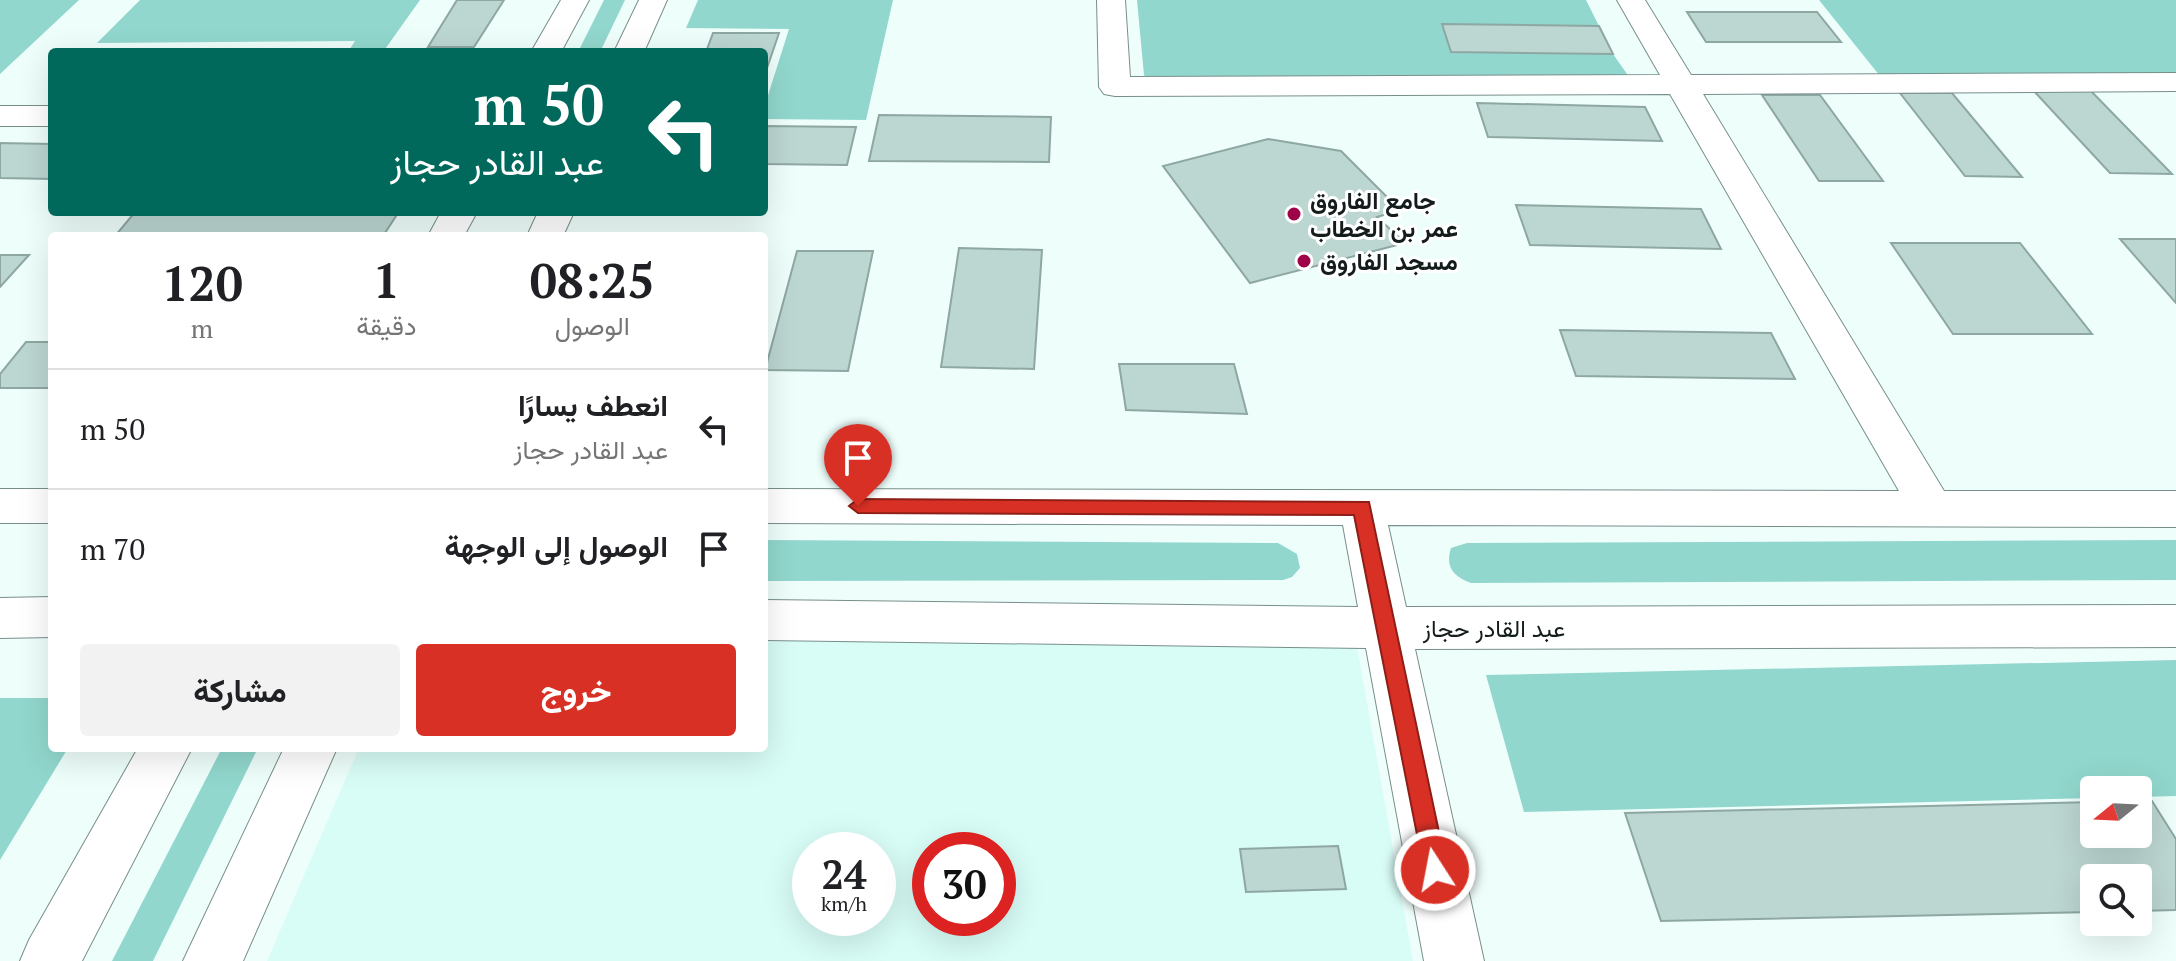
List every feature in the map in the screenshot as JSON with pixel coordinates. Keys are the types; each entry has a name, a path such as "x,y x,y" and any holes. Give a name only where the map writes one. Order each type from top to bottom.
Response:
{"street":[{"path":"548,48 575,0"},
{"path":"631,48 653,0"},
{"path":"1111,0 1115,87 2176,82"},
{"path":"1631,0 1932,509"},
{"path":"0,116 48,116"},
{"path":"0,506 48,506"},
{"path":"768,506 2176,509"},
{"path":"1362,507 1454,961"},
{"path":"0,618 48,617"},
{"name":"عبد القادر حجاز","path":"768,620 1387,628 2176,626"},
{"path":"50,961 164,752"},
{"path":"213,961 309,752"}],"shaded area":[{"path":"0,0 79,0 0,74"},
{"path":"140,0 420,0 386,48 351,48 355,41 97,43"},
{"path":"604,0 625,0 602,48 580,48"},
{"path":"698,0 893,0 866,120 768,119 768,95 789,29 686,28"},
{"path":"1137,0 1586,0 1599,26 1443,24 1451,52 1613,54 1632,81 1151,82 1144,75"},
{"path":"1819,0 2176,0 2176,83 1888,86"},
{"path":"768,540 1278,543 1297,554 1300,568 1292,577 1283,580 768,581"},
{"path":"2176,540 2176,580 1471,583 1455,574 1449,560 1451,548 1467,543"},
{"path":"768,641 1357,647 1413,961 267,961 357,752 768,752"},
{"path":"2176,660 2176,796 2152,797 2152,776 2080,776 2080,798 1524,812 1486,675"},
{"path":"0,698 48,698 48,752 66,752 0,860"},
{"path":"220,752 256,752 153,961 112,961"}],"building":[{"path":"457,0 504,0 474,47 428,47"},
{"path":"1687,12 1817,12 1841,42 1706,42"},
{"path":"1442,24 1599,26 1613,54 1451,52"},
{"path":"713,33 779,33 768,65 768,48 707,48"},
{"path":"2032,89 2089,89 2172,174 2110,173"},
{"path":"1900,93 1952,93 2022,177 1965,176"},
{"path":"1762,95 1820,95 1883,181 1819,181"},
{"path":"1477,103 1645,107 1662,141 1488,137"},
{"path":"879,115 1051,117 1049,162 869,161"},
{"path":"768,126 856,127 847,165 768,164"},
{"name":"جامع الفاروق عمر بن الخطاب","path":"1268,139 1341,151 1400,210 1377,217 1405,243 1250,283 1163,166"},
{"path":"0,143 48,144 48,179 0,178"},
{"path":"1516,205 1701,209 1721,249 1530,245"},
{"path":"132,216 396,216 386,232 118,232"},
{"path":"2120,239 2176,239 2176,303"},
{"path":"1891,243 2020,243 2092,334 1953,334"},
{"path":"959,248 1042,250 1034,369 941,367"},
{"path":"797,251 873,251 848,371 768,370 768,359"},
{"path":"0,255 29,255 0,287"},
{"path":"1560,330 1771,333 1795,379 1576,376"},
{"path":"26,342 48,342 48,388 0,388 0,374"},
{"path":"1119,364 1234,364 1247,414 1126,410"},
{"path":"2152,801 2176,839 2176,910 2152,911 2152,864 2080,864 2080,912 1661,921 1625,813 2080,802 2080,848 2152,848"},
{"path":"1338,846 1346,889 1246,892 1240,849"}],"place":[{"name":"جامع الفاروق عمر بن الخطاب","path":"1294,214"},
{"name":"مسجد الفاروق","path":"1304,261"}],"route":[{"path":"858,506 1362,507 1435,870"}]}
